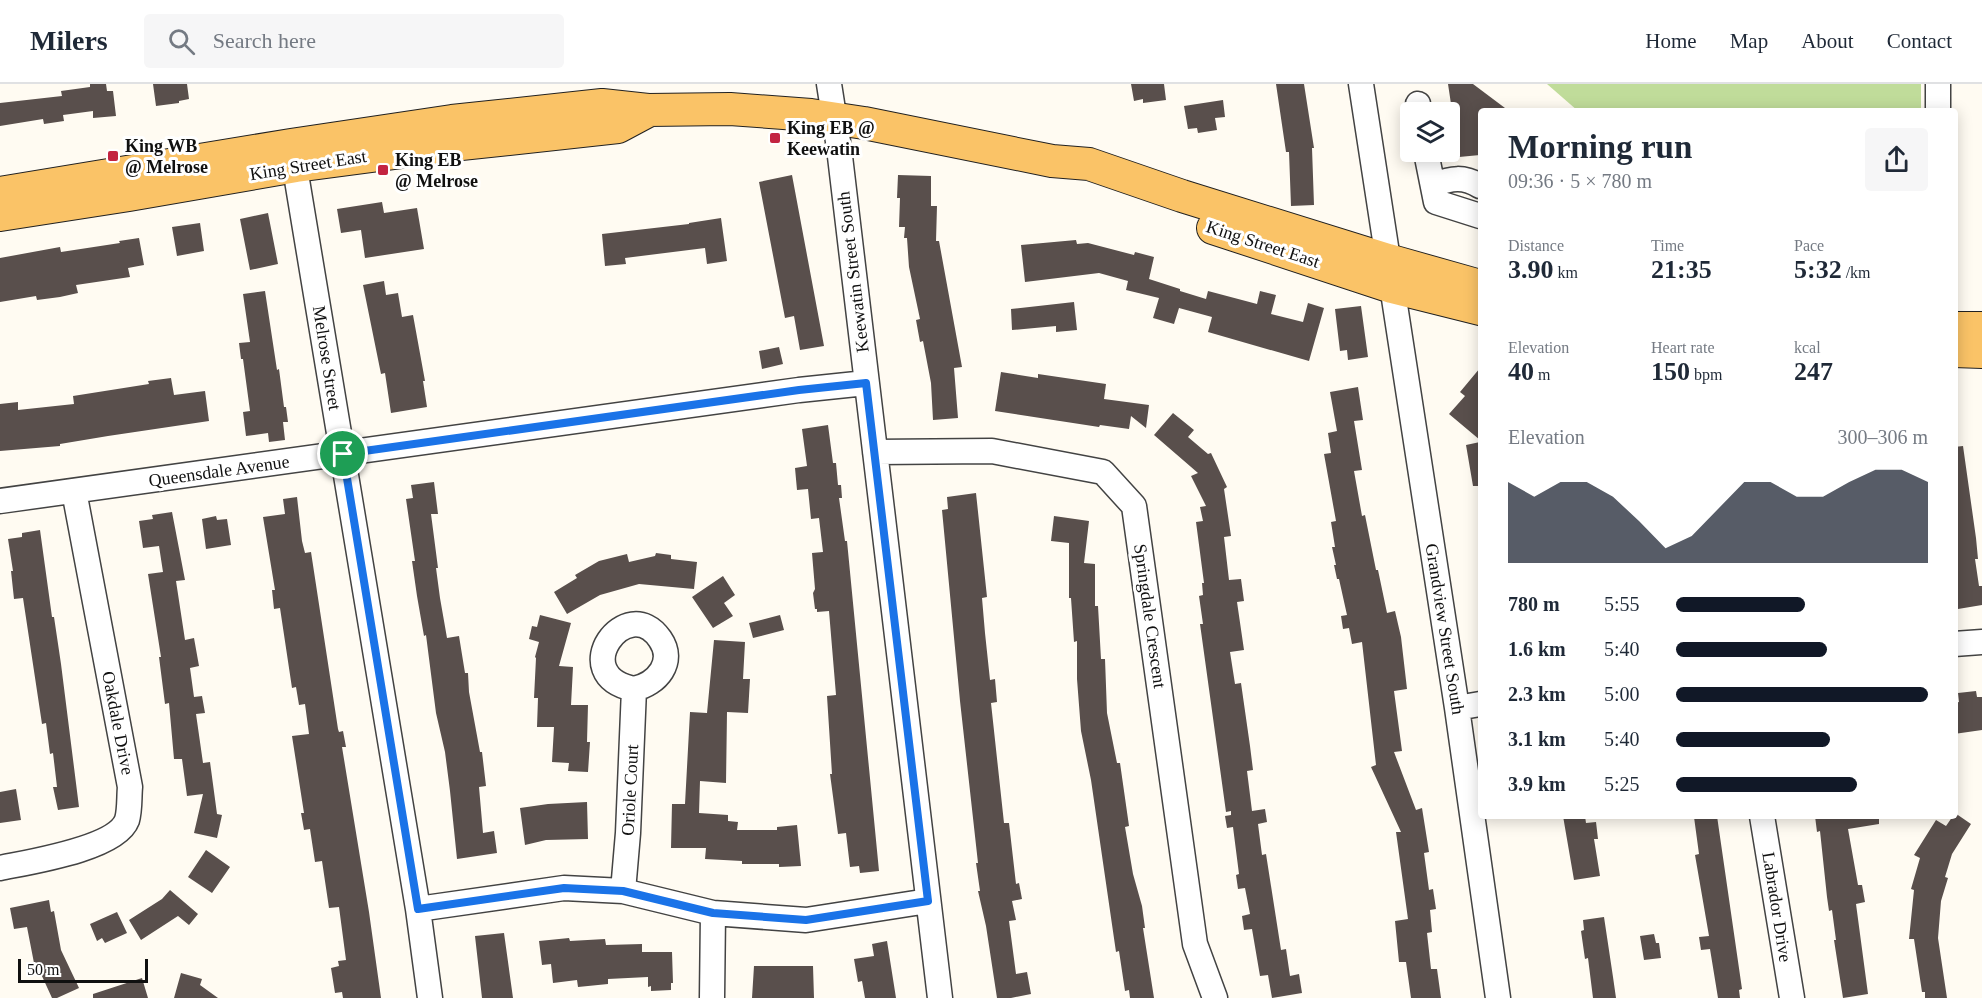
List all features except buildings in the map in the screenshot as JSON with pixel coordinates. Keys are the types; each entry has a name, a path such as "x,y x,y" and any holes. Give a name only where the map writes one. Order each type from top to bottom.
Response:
{"main road":[{"name":"King Street East","path":"0,215 129,195 293,155 452,121 602,105 648,110 730,110 833,118 938,136 1052,161 1088,185 1390,273 1478,308"},
{"name":"King Street East","path":"0,193 293,155"},
{"name":"King Street East","path":"1390,273 1478,286"},
{"path":"1958,328 1982,328"},
{"path":"1958,351 1982,352"}],"street":[{"name":"Keewatin Street South","path":"829,84 839,148 940,998"},
{"name":"Grandview Street South","path":"1361,84 1390,273 1469,706 1478,797"},
{"path":"1938,84 1938,108"},
{"name":"Melrose Street","path":"293,155 418,909 430,998"},
{"path":"1428,162 1436,202 1478,215"},
{"path":"1432,185 1454,177 1469,180 1478,185"},
{"name":"Queensdale Avenue","path":"0,501 799,390 866,383"},
{"name":"Springdale Crescent","path":"874,452 992,451 1103,472 1134,506 1196,944 1215,998"},
{"name":"Oakdale Drive","path":"0,868 79,850 107,840 126,821 130,787 74,491"},
{"path":"1958,644 1982,642"},
{"name":"Oriole Court","path":"623,891 628,833 634,689"},
{"name":"Grandview Street South","path":"1480,819 1498,998"},
{"name":"Labrador Drive","path":"1762,819 1792,998"},
{"path":"418,909 564,888 623,891 713,913 806,920 928,901"},
{"path":"712,998 713,913"}],"green space":[{"path":"1547,84 1921,84 1921,108 1575,108"}],"place":[{"name":"King EB @ Keewatin","path":"775,138"},
{"name":"King WB @ Melrose","path":"113,156"},
{"name":"King EB @ Melrose","path":"383,170"}],"route":[{"path":"866,383 928,901 806,920 713,913 623,891 564,888 418,909 343,454 799,390 866,383"}]}
